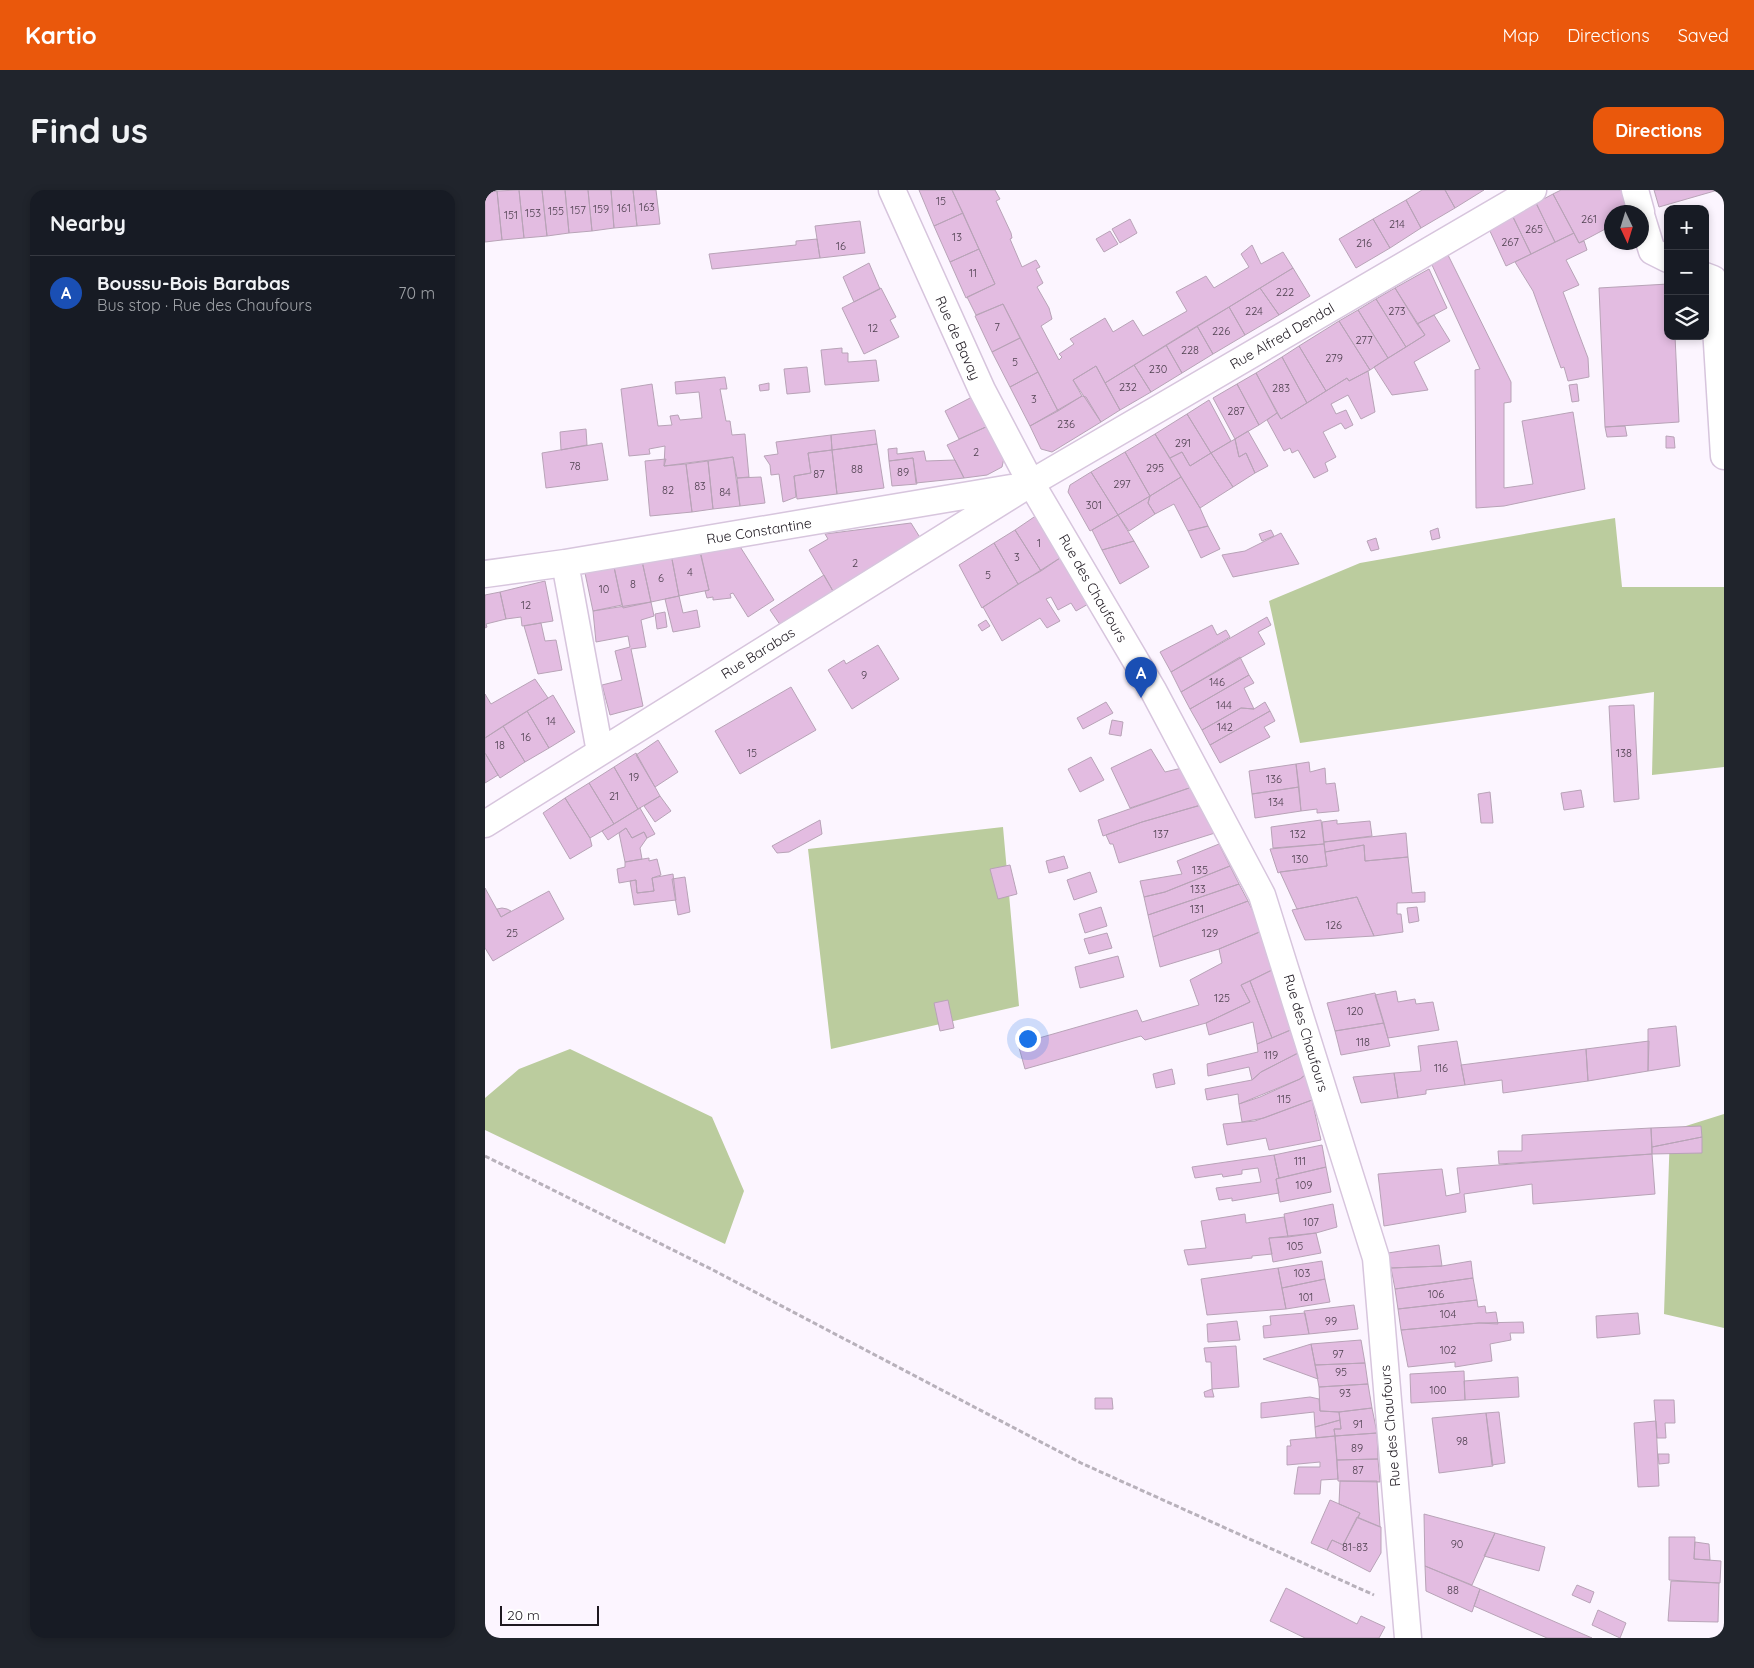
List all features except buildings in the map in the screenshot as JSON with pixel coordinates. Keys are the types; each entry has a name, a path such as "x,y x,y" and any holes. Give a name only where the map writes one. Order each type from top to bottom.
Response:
{"street":[{"name":"Rue de Bavay","path":"892,190 981,390 1031,483"},
{"name":"Rue Alfred Dendal","path":"1031,483 1533,190"},
{"path":"1635,190 1639,205"},
{"path":"1649,241 1652,251 1664,257"},
{"path":"1709,278 1713,279 1724,456"},
{"name":"Rue Constantine","path":"485,574 565,563 998,492 1031,483"},
{"name":"Rue Barabas","path":"485,824 1031,483"},
{"name":"Rue des Chaufours","path":"1031,483 1153,690 1262,895 1377,1258 1408,1638"},
{"path":"565,563 600,752"}],"path":[{"path":"485,1156 713,1270 1081,1462 1377,1597"}],"green space":[{"path":"1615,518 1622,587 1724,587 1724,767 1652,775 1654,692 1300,743 1269,601 1360,563"},
{"path":"1003,827 1019,1006 831,1049 808,849"},
{"path":"570,1049 712,1117 744,1191 725,1244 485,1130 485,1098 519,1069"},
{"path":"1724,1114 1724,1328 1664,1314 1670,1131"}],"place":[{"name":"Boussu-Bois Barabas","path":"1141,698"}]}
